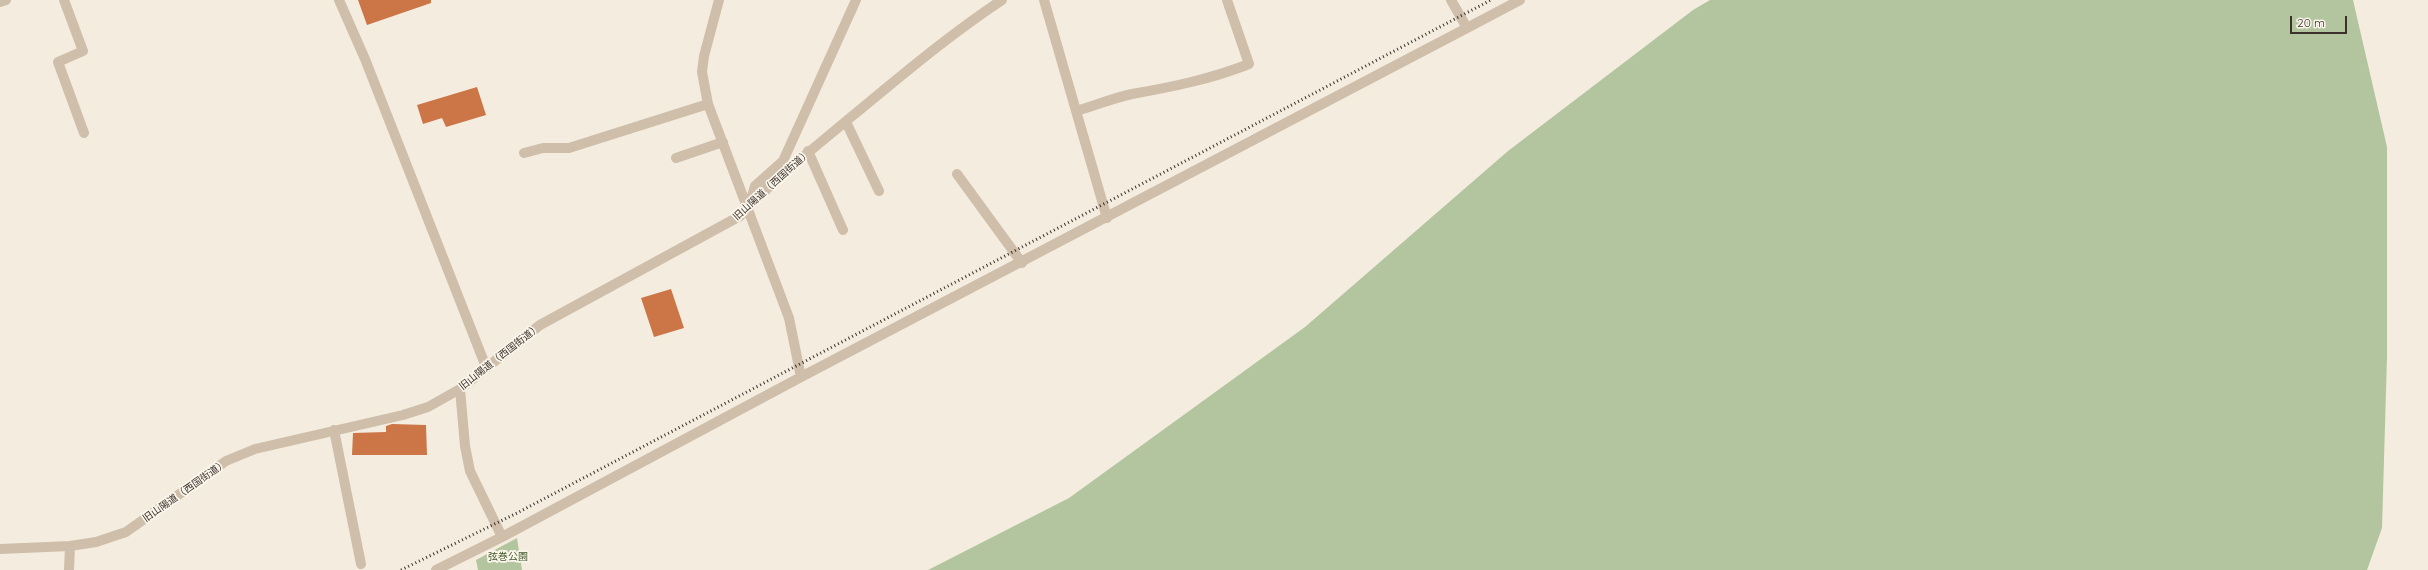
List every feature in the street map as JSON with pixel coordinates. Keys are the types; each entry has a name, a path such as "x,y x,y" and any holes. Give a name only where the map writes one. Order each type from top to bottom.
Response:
{"street":[{"path":"0,2 6,0"},
{"path":"64,0 83,51 58,62 84,133"},
{"path":"339,0 365,59 486,367"},
{"path":"719,0 704,56 702,72 708,104 790,318 801,377"},
{"path":"748,207 755,186 783,161 856,0"},
{"name":"旧山陽道（西国街道）","path":"0,549 70,546 96,542 126,532 226,461 255,449 403,415 428,407 460,388 540,325 740,216 808,151 846,122 966,24 1002,0"},
{"path":"1044,0 1107,218"},
{"path":"1076,111 1132,94 1148,93 1223,74 1249,64 1227,0"},
{"path":"1451,0 1467,28"},
{"path":"436,570 502,537 801,377 1022,263 1520,0"},
{"path":"524,152 543,148 569,148 708,104"},
{"path":"846,122 879,191"},
{"path":"676,158 723,142"},
{"path":"808,151 843,230"},
{"path":"957,174 1022,263"},
{"path":"460,388 465,446 470,471 502,537"},
{"path":"334,430 362,564"},
{"path":"69,570 70,546"}],"green space":[{"path":"1710,0 2353,0 2387,147 2387,357 2382,528 2367,570 928,570 1069,498 1305,327 1508,151 1693,10"},
{"name":"弦巻公園","path":"517,538 522,570 478,570 476,560"}],"building":[{"path":"358,0 431,0 431,3 367,25"},
{"path":"477,87 486,115 446,127 442,118 423,124 417,105"},
{"path":"671,289 684,328 654,337 641,298"},
{"path":"392,424 426,425 427,455 352,455 353,433 386,432 386,426"}],"railway":[{"path":"401,570 517,513 1491,0"}]}
